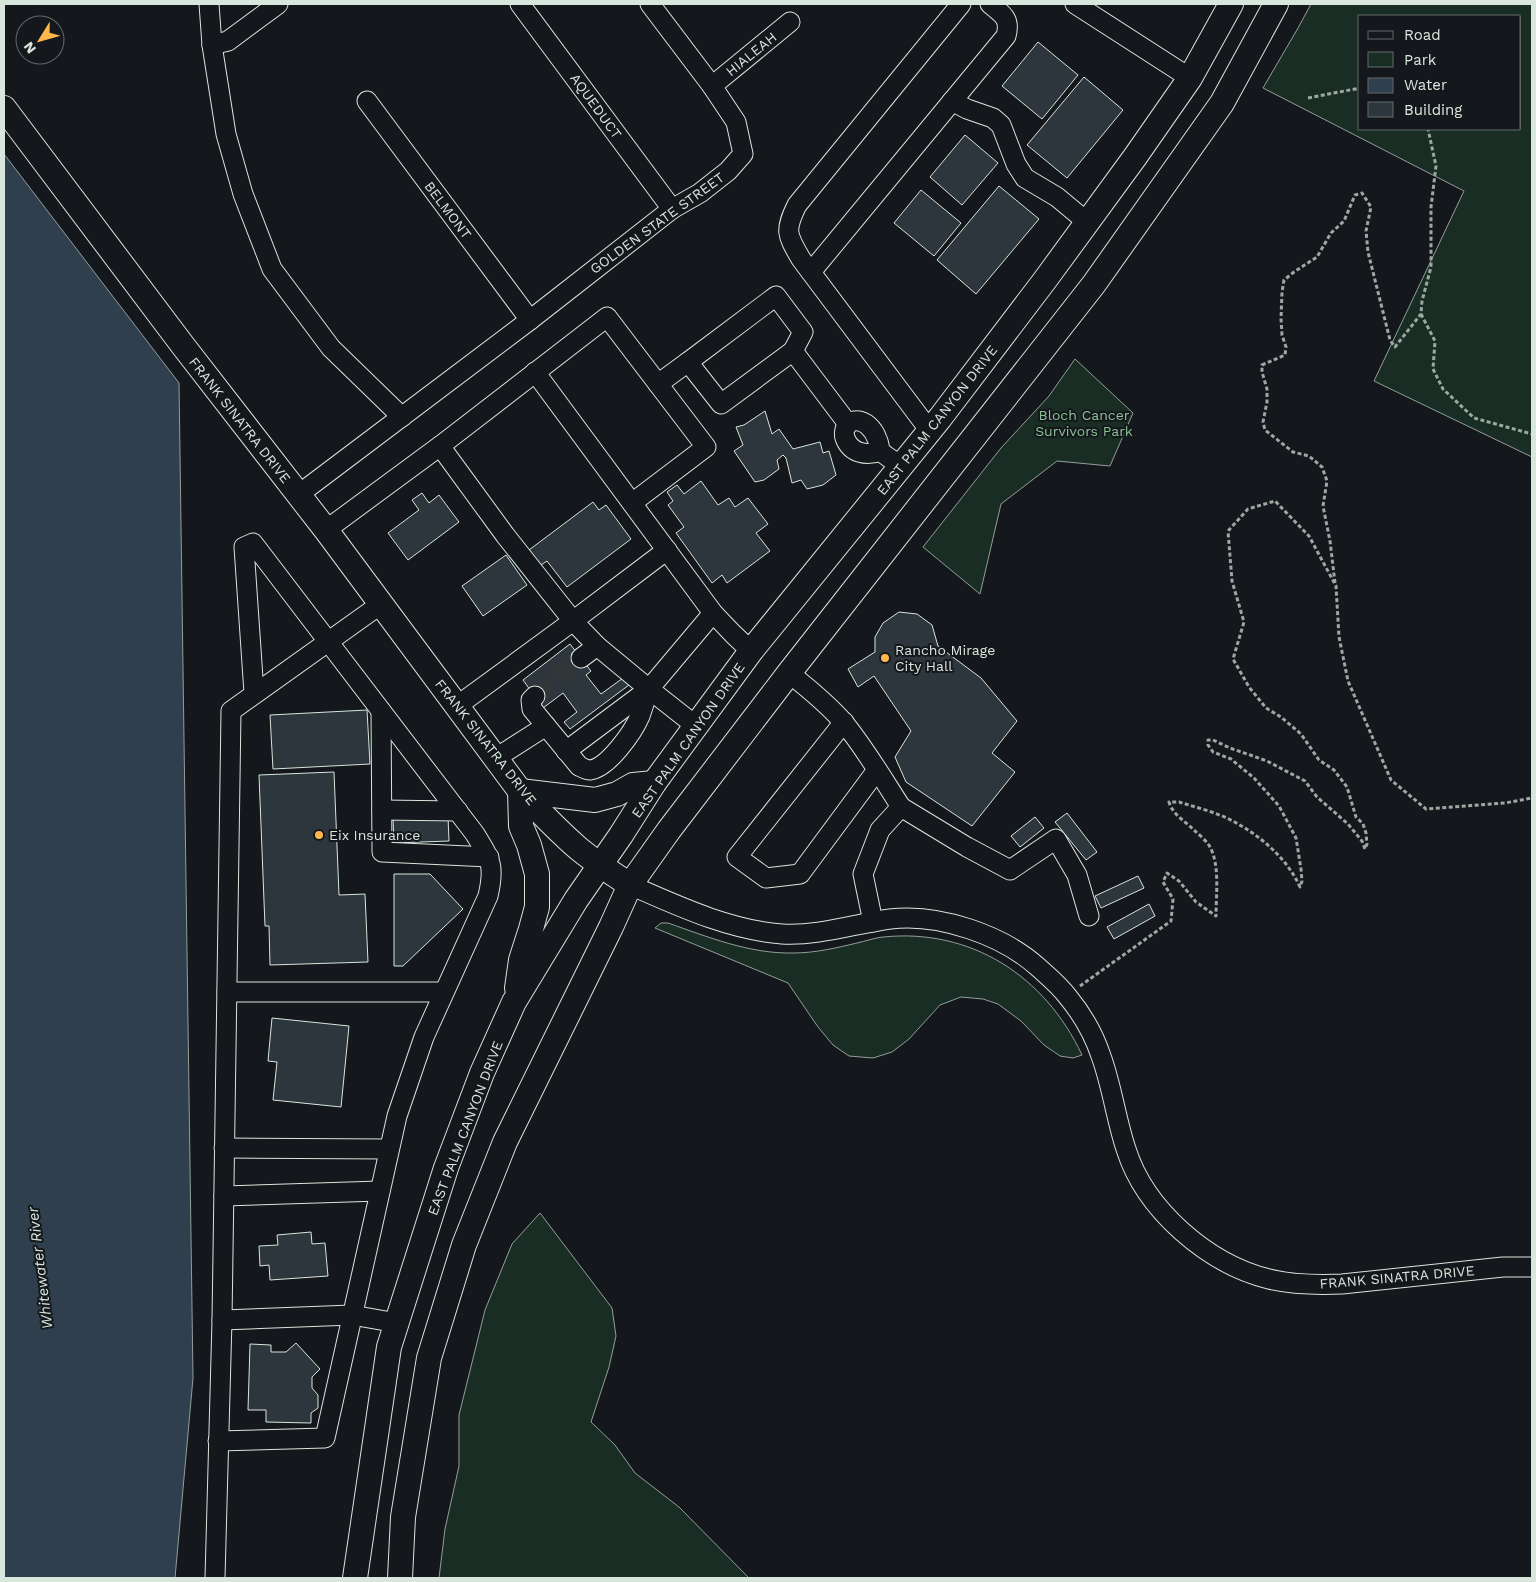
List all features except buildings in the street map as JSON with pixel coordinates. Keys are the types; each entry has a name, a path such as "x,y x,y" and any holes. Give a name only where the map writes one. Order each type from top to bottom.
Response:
{"main road":[{"name":"EAST PALM CANYON DRIVE","path":"355,1578 390,1347 446,1168 482,1073 514,1002 576,900 622,835 654,783 751,651 930,431 1088,222 1190,78 1231,4"},
{"path":"400,1578 402,1517 429,1358 464,1245 505,1142 630,885 669,830 789,673 1094,284 1222,103 1276,4"},
{"name":"FRANK SINATRA DRIVE","path":"4,108 184,347 326,530 520,791 551,824 600,865 630,885"},
{"path":"514,1002 522,960 532,930 537,906 537,874 530,845 520,826 520,791 594,800 617,794 634,785 654,783"}],"street":[{"path":"209,4 212,45 226,134 244,194 272,269 331,348 402,416"},
{"path":"212,45 228,41 278,4"},
{"name":"AQUEDUCT","path":"520,4 672,209"},
{"name":"GOLDEN STATE STREET","path":"298,495 530,320 672,209 700,193 728,170 743,154 736,122 712,86 650,4"},
{"path":"930,431 810,272 790,240 788,233 790,219 797,205 961,4"},
{"path":"810,272 1006,36 1008,24 1005,17 990,4"},
{"path":"1076,4 1190,78"},
{"name":"HIALEAH","path":"712,86 790,22"},
{"name":"BELMONT","path":"367,101 530,320"},
{"path":"952,101 967,109 994,118 1001,125 1016,164 1025,178 1057,198 1088,222"},
{"path":"658,384 776,296 802,332 793,351 721,404 688,362"},
{"path":"326,530 440,446 607,316 706,447 632,503"},
{"path":"793,351 848,424 852,420 859,420 868,425 878,439 881,451 902,466"},
{"path":"535,372 713,613 751,651"},
{"path":"440,446 505,535 573,621 598,646 696,726"},
{"path":"218,1441 325,1438 397,1116 424,1037 488,896 492,878 489,857 475,834 253,543 244,547 254,694"},
{"path":"457,706 667,550"},
{"path":"214,1578 222,1320 231,711 381,604"},
{"path":"566,751 649,689 713,613"},
{"path":"581,658 598,646"},
{"path":"789,673 806,686 844,722 864,749 901,807 967,847 1010,870 1056,838 1078,875 1089,916"},
{"path":"535,696 531,700 532,709 579,766 588,770 599,768 609,760 624,742 639,718 649,689"},
{"path":"381,711 382,852 489,857"},
{"path":"844,722 737,857 766,878 800,874 877,770"},
{"path":"496,758 546,726"},
{"path":"873,922 862,874 880,830 901,807"},
{"path":"382,810 458,811"},
{"name":"FRANK SINATRA DRIVE","path":"630,885 704,916 762,932 784,934 808,933 894,919 920,919 943,922 982,934 1014,950 1068,996 1090,1031 1101,1056 1126,1151 1137,1174 1164,1213 1182,1232 1200,1246 1222,1260 1246,1271 1294,1284 1316,1285 1503,1267 1532,1266"},
{"path":"227,992 443,992"},
{"path":"224,1148 389,1150"},
{"path":"224,1196 380,1191"},
{"path":"222,1320 352,1316 397,1323"}],"path":[{"path":"1308,98 1358,88"},
{"path":"1428,130 1436,166 1431,208 1431,267 1422,300 1421,314 1435,341 1433,369 1443,389 1474,418 1532,434"},
{"path":"1421,314 1395,347 1390,340 1368,252 1366,231 1371,207 1362,193 1355,195 1344,221 1331,233 1317,257 1284,280 1282,292 1282,335 1286,347 1285,355 1262,364 1262,372 1267,389 1263,422 1264,430 1293,452 1309,456 1322,466 1327,481 1323,506 1330,540 1340,637 1348,681 1391,780 1426,809 1505,803 1532,798"},
{"path":"1068,996 1171,921 1173,899 1163,882 1167,873 1179,881 1196,902 1216,916 1216,868 1210,847 1176,814 1169,802 1179,802 1236,823 1259,838 1284,860 1300,887 1302,881 1296,838 1279,806 1254,778 1230,760 1213,752 1208,745 1208,740 1213,740 1266,762 1305,781 1317,797 1348,824 1362,841 1365,848 1367,844 1366,833 1363,824 1356,817 1347,788 1334,770 1319,760 1301,734 1281,717 1266,708 1249,687 1233,659 1244,622 1232,581 1228,531 1248,509 1275,501 1309,536 1336,586"}],"green space":[{"path":"1311,4 1532,4 1532,457 1374,381 1464,191 1263,88"},
{"name":"Bloch Cancer Survivors Park","path":"1075,359 1133,413 1110,466 1057,461 1001,504 980,594 923,547 1001,448 1049,396"},
{"path":"661,923 668,923 745,948 777,953 809,952 880,937 915,936 946,941 975,950 1002,963 1026,981 1048,1002 1066,1027 1082,1055 1073,1058 1060,1056 1044,1045 1021,1021 998,1004 983,999 961,997 940,1005 909,1039 892,1052 873,1058 849,1056 833,1045 818,1027 788,983 655,928"},
{"path":"540,1213 612,1308 616,1336 609,1367 591,1422 615,1445 635,1473 679,1507 749,1578 439,1578 445,1529 459,1466 459,1415 485,1310 512,1244"}],"water":[{"name":"Whitewater River","path":"4,154 179,383 193,1378 175,1578 4,1578"}],"tunnel":[{"path":"535,696 581,658"}],"place":[{"name":"Rancho Mirage City Hall","path":"885,658"},
{"name":"Eix Insurance","path":"319,835"}]}
